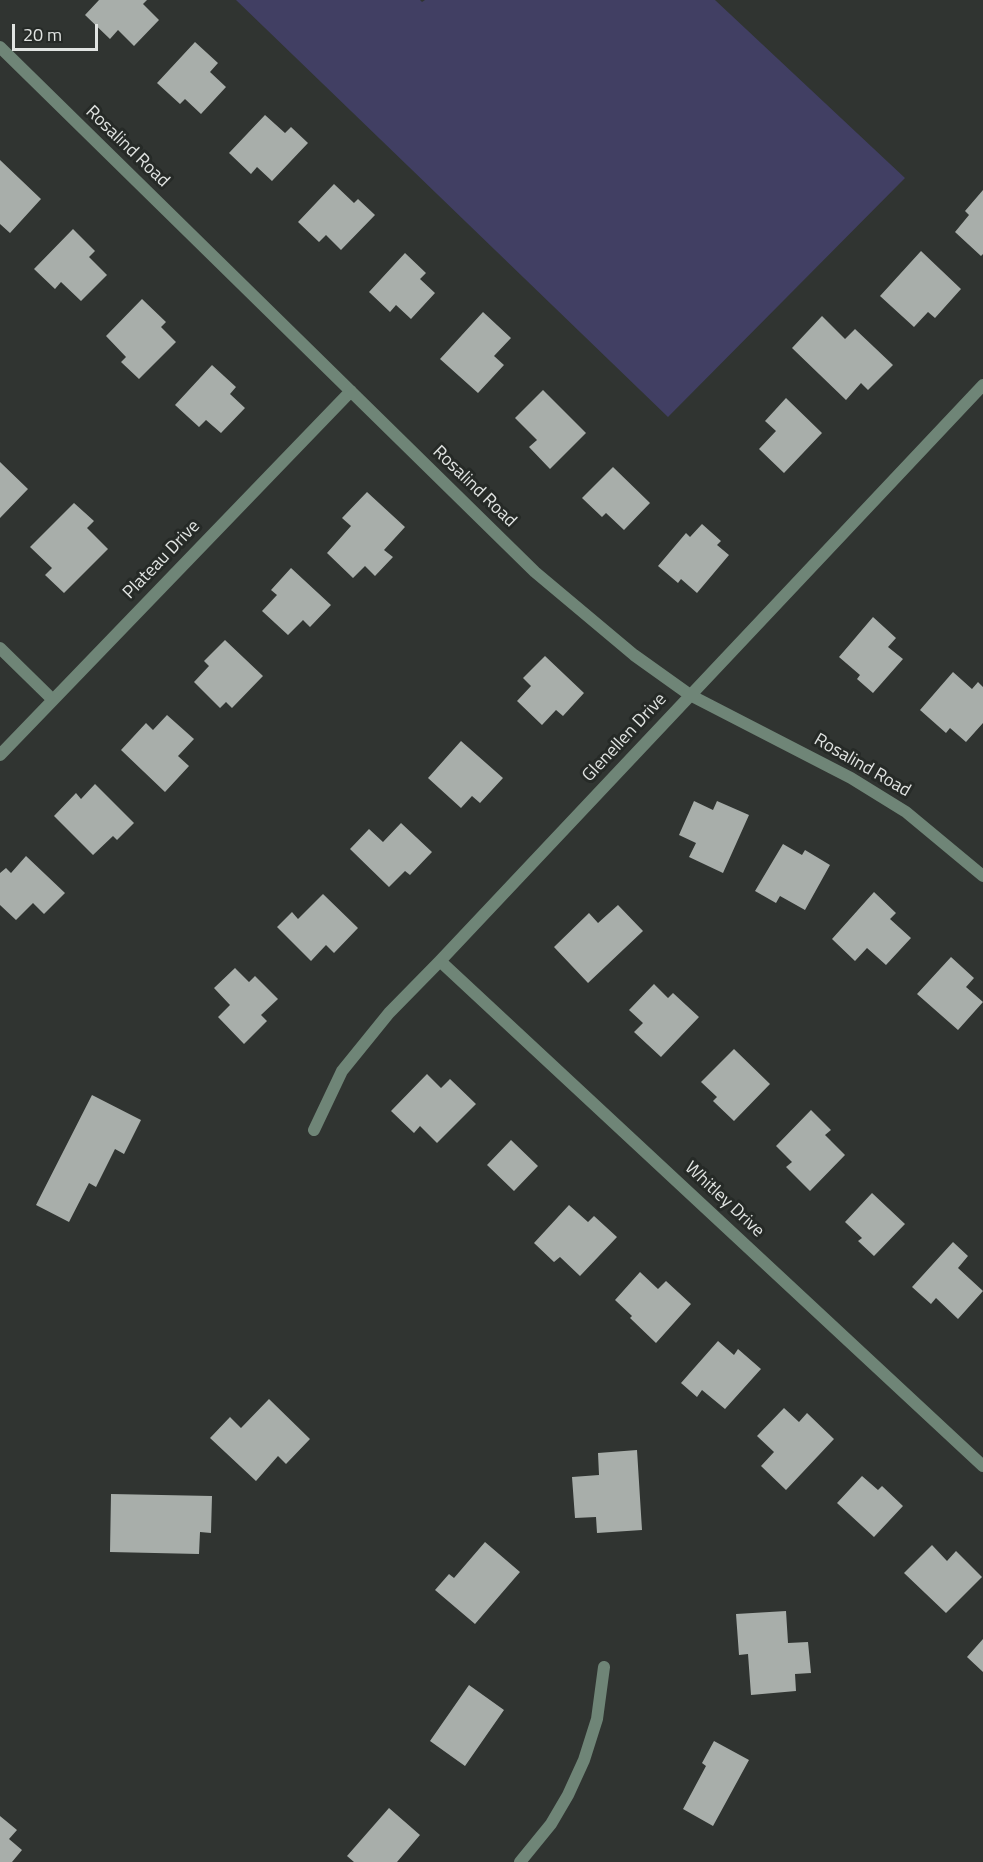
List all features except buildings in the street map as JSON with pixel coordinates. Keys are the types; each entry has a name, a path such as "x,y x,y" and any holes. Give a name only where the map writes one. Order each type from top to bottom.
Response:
{"street":[{"name":"Rosalind Road","path":"0,47 535,572 634,655 690,695 851,778 906,813 983,876"},
{"name":"Glenellen Drive","path":"314,1130 342,1071 389,1013 983,385"},
{"name":"Plateau Drive","path":"0,755 351,391"},
{"path":"0,648 53,700"},
{"name":"Whitley Drive","path":"440,961 983,1466"},
{"path":"520,1862 551,1824 568,1796 584,1760 597,1719 604,1667"}],"shaded area":[{"path":"236,0 420,0 422,2 425,0 715,0 905,178 668,417"}]}
